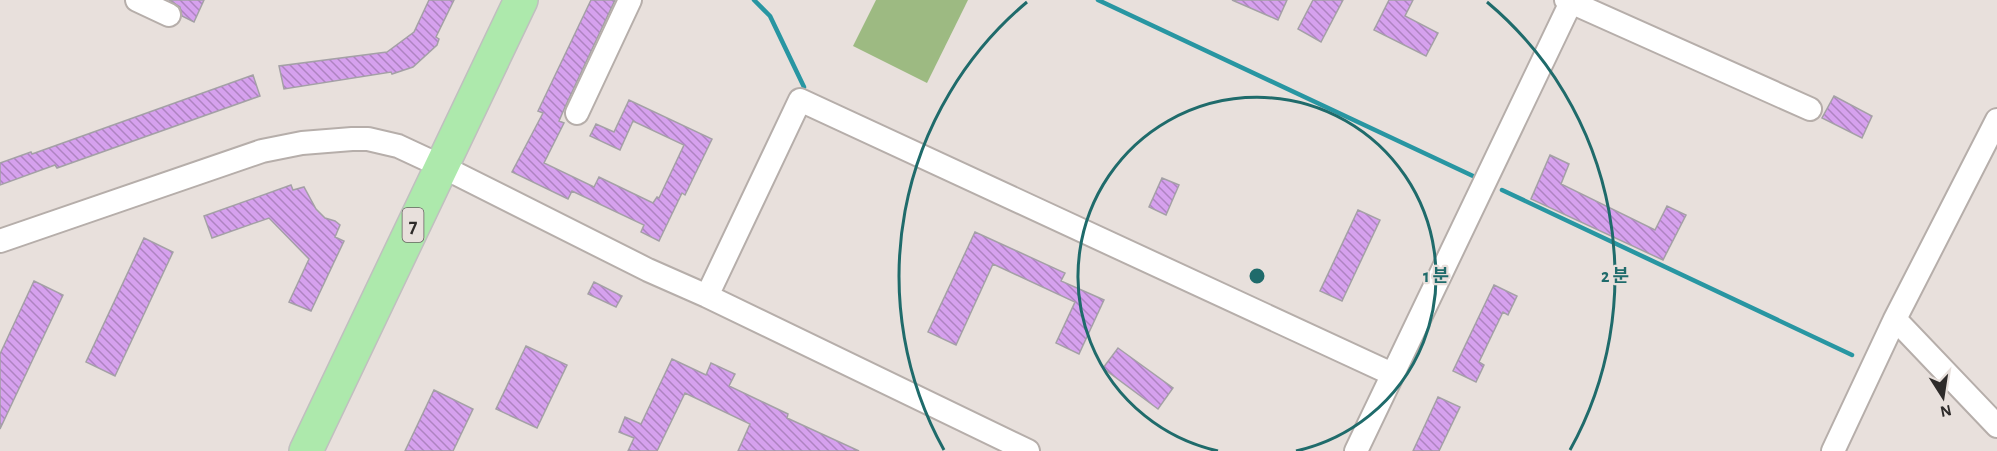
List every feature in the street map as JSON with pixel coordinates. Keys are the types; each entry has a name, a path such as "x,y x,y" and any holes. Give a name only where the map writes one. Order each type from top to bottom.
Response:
{"highway":[{"name":"7","path":"306,451 521,0"}],"street":[{"path":"137,0 169,15"},
{"path":"577,113 630,0"},
{"path":"1356,451 1570,1 1810,109"},
{"path":"707,296 801,100 1392,374"},
{"path":"1833,451 1895,319 1987,162 1997,120"},
{"path":"0,241 262,151 302,142 352,139 382,142 398,146 441,166 648,270 707,296 1028,451"},
{"path":"1895,319 1997,426"}],"green space":[{"path":"876,0 968,0 927,83 853,46"}],"building":[{"path":"169,0 204,0 194,22 182,16 180,7"},
{"path":"429,0 454,0 436,37 439,39 437,45 413,67 392,74 391,72 284,89 279,66 387,52 414,32"},
{"path":"591,0 615,0 565,107 559,121 564,123 544,163 594,187 599,177 653,203 657,197 659,198 684,145 633,121 620,150 590,136 596,124 614,132 629,100 712,139 685,195 682,193 659,241 641,232 644,225 572,191 568,199 512,172 543,113 538,111"},
{"path":"1232,0 1287,0 1278,20"},
{"path":"1313,0 1343,0 1321,42 1298,29"},
{"path":"1389,0 1413,0 1405,16 1438,33 1426,56 1374,30"},
{"path":"253,75 260,96 57,168 55,165 0,185 0,163 31,152 32,154"},
{"path":"1834,96 1872,116 1862,138 1822,118"},
{"path":"1550,155 1569,164 1561,184 1655,230 1667,206 1686,215 1663,260 1531,199"},
{"path":"1162,178 1179,185 1166,215 1149,207"},
{"path":"291,185 293,190 304,187 316,209 325,218 340,225 335,237 344,241 311,311 289,302 309,259 269,218 212,238 204,216"},
{"path":"1358,210 1380,220 1342,301 1320,291"},
{"path":"975,232 1065,273 1061,281 1104,300 1079,354 1056,343 1075,302 993,264 956,345 928,332"},
{"path":"144,238 173,252 115,376 86,362"},
{"path":"34,281 63,295 0,429 0,354"},
{"path":"594,282 622,296 616,307 588,294"},
{"path":"1494,285 1517,296 1508,315 1503,312 1479,362 1484,365 1476,382 1453,371"},
{"path":"526,346 567,365 537,428 496,409"},
{"path":"1118,348 1173,388 1158,409 1103,368"},
{"path":"672,359 706,375 711,363 735,374 729,386 788,414 787,418 859,451 738,451 750,424 685,393 657,451 628,451 634,438 619,432 625,417 641,424"},
{"path":"434,390 473,409 453,451 405,451"},
{"path":"1438,397 1460,407 1439,451 1413,451"}],"waterway":[{"path":"754,0 770,16 804,87"},
{"path":"1098,0 1473,176"},
{"path":"1502,190 1852,355"}]}
